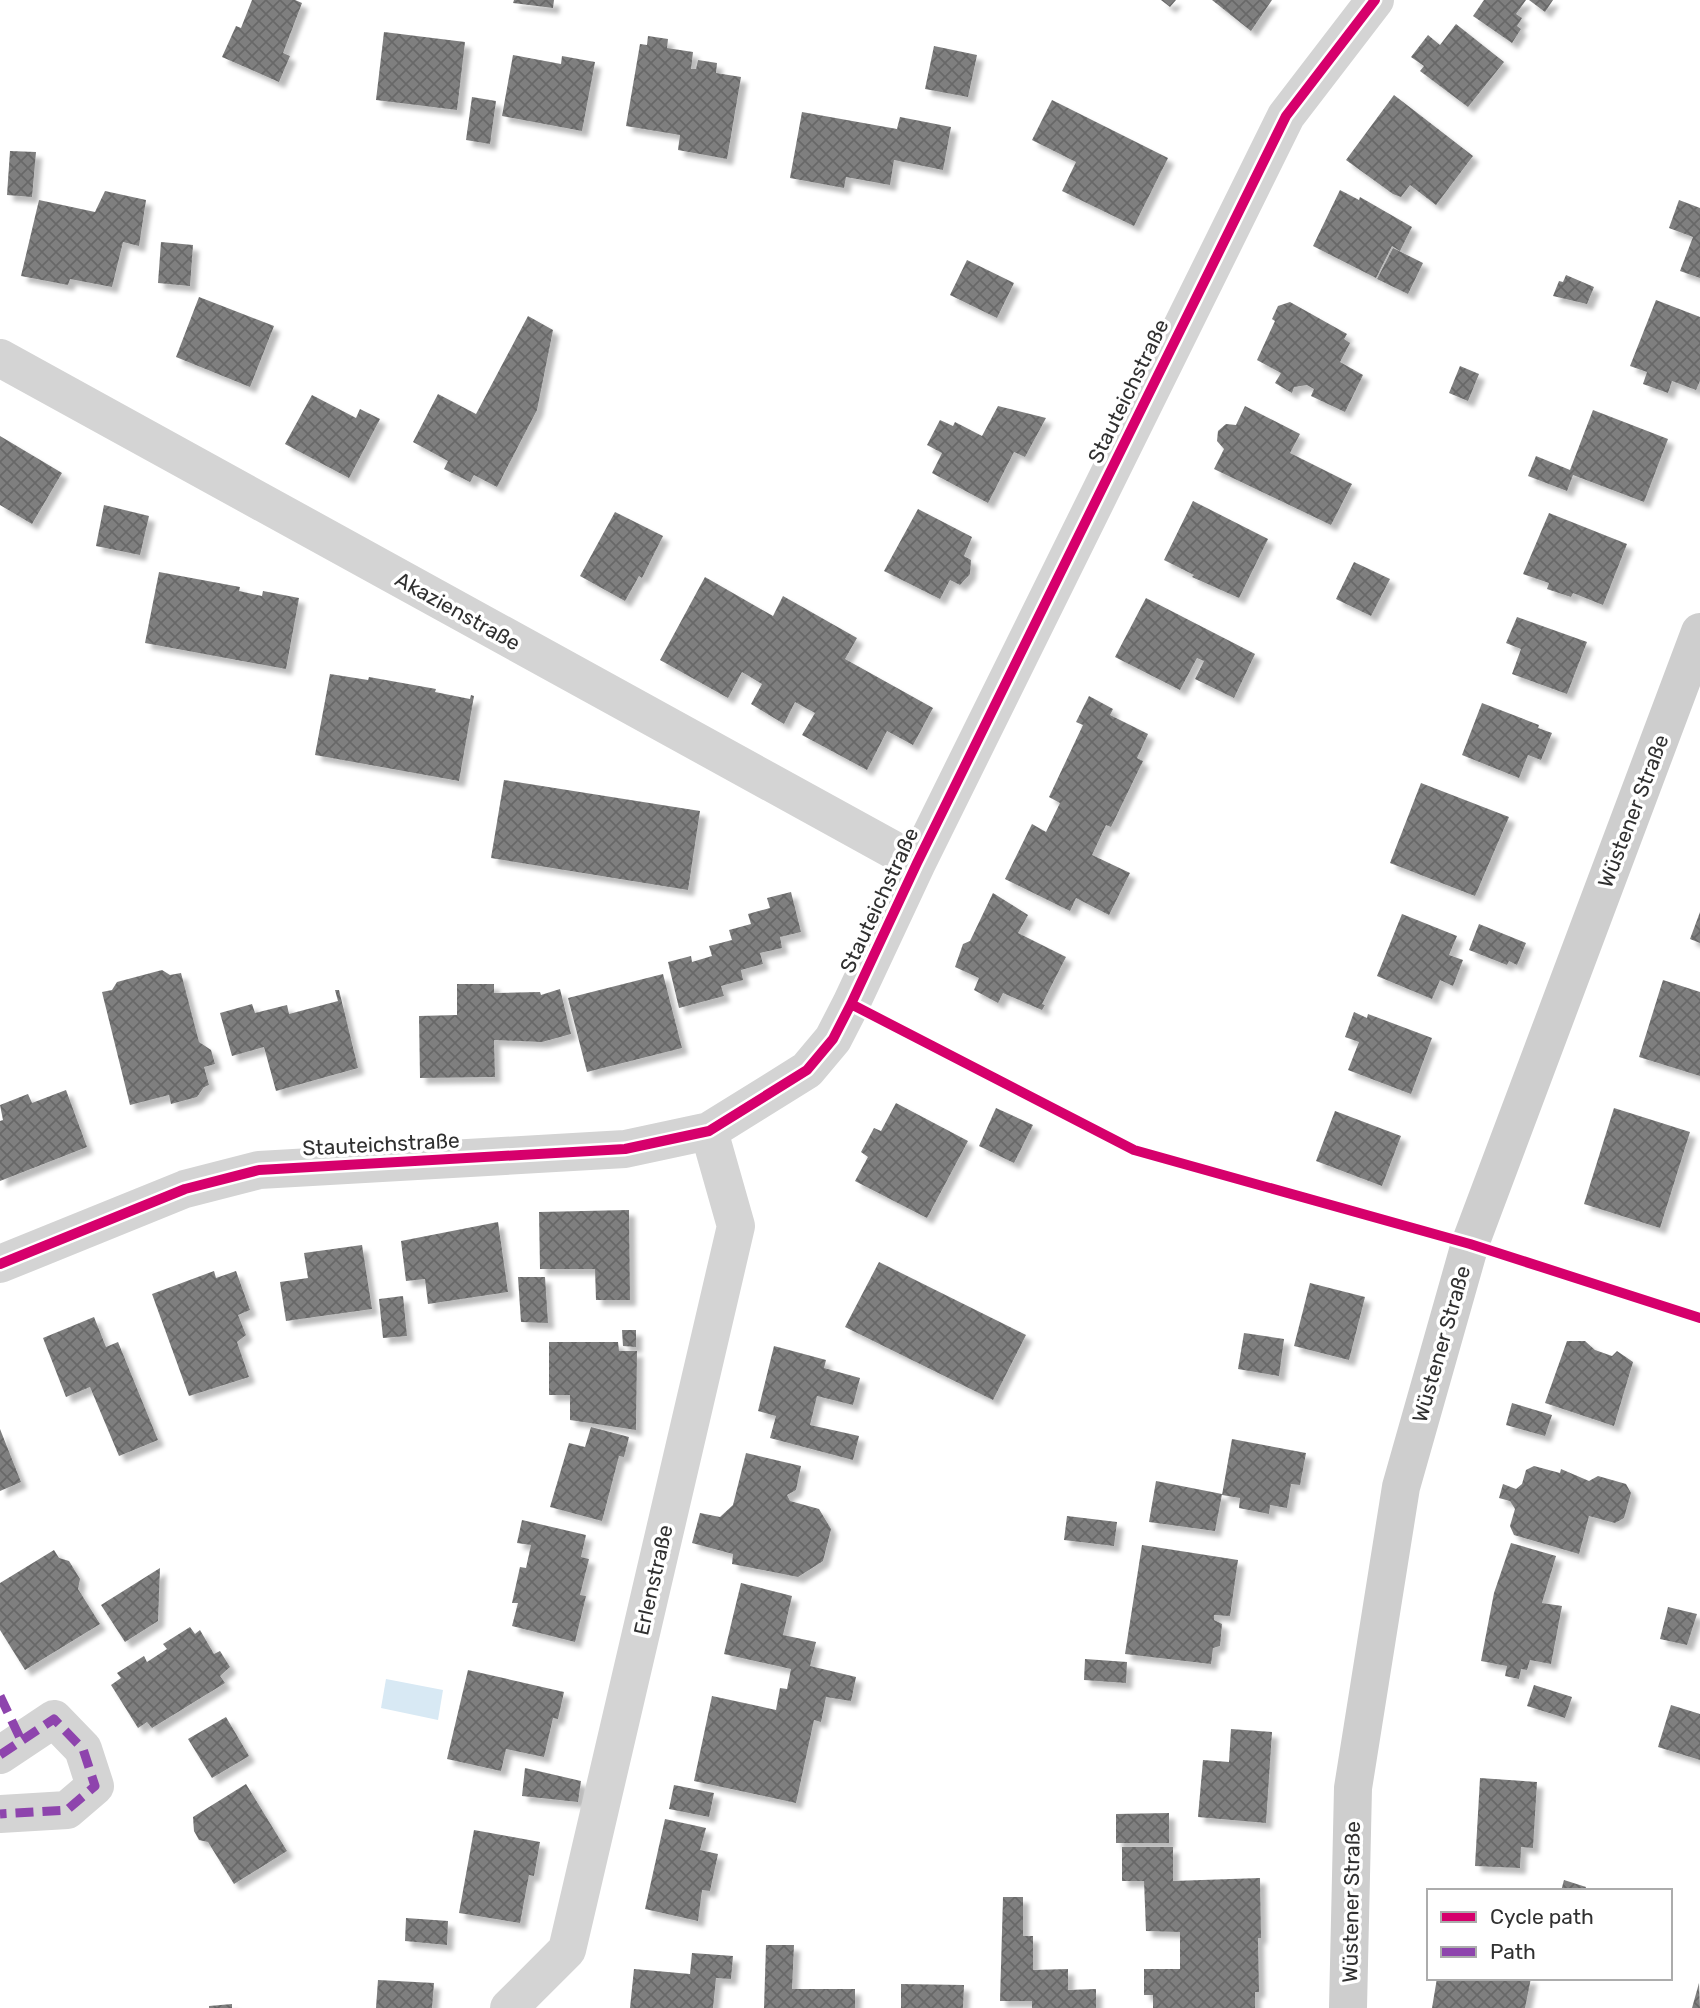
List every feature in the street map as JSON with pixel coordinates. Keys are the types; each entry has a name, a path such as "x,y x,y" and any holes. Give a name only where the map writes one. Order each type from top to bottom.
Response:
{"main road":[{"name":"Wüstener Straße","path":"1349,2008 1353,1788 1401,1487 1470,1244 1700,632"}],"street":[{"name":"Stauteichstraße","path":"0,1264 185,1189 259,1170 625,1149 709,1130 807,1070 833,1039 917,863 1286,116 1375,0"},
{"name":"Akazienstraße","path":"0,358 917,863"},
{"name":"Erlenstraße","path":"509,2008 568,1950 736,1226 709,1130"},
{"path":"0,1755 54,1719 83,1749 95,1786 67,1810 0,1814"}],"water":[{"path":"386,1679 443,1690 438,1720 381,1708"}],"building":[{"path":"252,0 295,0 302,3 283,53 290,56 279,82 222,57 236,26 241,28"},
{"path":"514,0 554,0 553,8 513,3"},
{"path":"1161,0 1176,0 1170,7"},
{"path":"1212,0 1272,0 1251,31"},
{"path":"1484,0 1526,0 1516,14 1522,18 1517,26 1521,29 1512,43 1473,16"},
{"path":"1529,0 1553,0 1545,12"},
{"path":"1456,24 1504,62 1468,107 1420,71 1424,66 1411,57 1428,35 1440,45"},
{"path":"384,32 465,42 457,110 376,100"},
{"path":"648,36 668,39 667,48 693,52 691,69 696,69 698,60 717,63 716,73 741,77 727,159 678,150 680,135 626,126 640,44 647,45"},
{"path":"934,46 977,55 968,97 925,89"},
{"path":"513,55 561,64 562,56 595,62 582,131 502,116"},
{"path":"1394,95 1473,156 1436,205 1410,185 1401,197 1393,194 1346,160"},
{"path":"472,97 496,101 490,144 466,140"},
{"path":"1052,100 1168,158 1134,226 1062,191 1076,162 1032,140"},
{"path":"802,112 897,129 900,117 951,127 943,170 894,160 890,185 846,177 844,188 790,178"},
{"path":"10,151 36,152 32,197 7,195"},
{"path":"1340,190 1359,200 1360,197 1412,227 1400,251 1392,246 1376,278 1313,246"},
{"path":"105,191 146,200 139,246 123,242 112,287 70,279 68,285 21,276 39,200 95,212"},
{"path":"1679,200 1700,208 1700,278 1680,271 1693,237 1669,228"},
{"path":"161,242 193,245 190,286 158,283"},
{"path":"1393,248 1423,263 1408,294 1377,279"},
{"path":"967,260 1014,283 997,318 950,295"},
{"path":"1566,275 1594,287 1587,304 1553,296 1559,281 1563,282"},
{"path":"199,297 274,326 250,387 176,357"},
{"path":"1656,300 1700,317 1700,381 1696,390 1672,381 1668,393 1643,384 1647,372 1630,366"},
{"path":"1290,302 1347,334 1344,339 1350,343 1340,362 1363,375 1345,412 1311,396 1314,389 1307,385 1294,387 1292,393 1275,383 1281,373 1257,360 1275,321 1272,319 1278,306"},
{"path":"528,316 553,330 537,410 497,487 474,475 470,482 444,469 448,461 413,442 438,394 476,414"},
{"path":"1460,366 1479,374 1468,401 1449,393"},
{"path":"312,395 356,418 360,409 380,419 349,478 285,444"},
{"path":"998,406 1046,418 1025,457 1014,452 988,503 932,473 942,453 927,445 940,420 953,426 955,422 982,436"},
{"path":"1245,406 1300,434 1290,453 1352,484 1331,525 1214,469 1224,449 1217,441 1218,431 1226,424 1236,425"},
{"path":"1593,410 1668,439 1644,502 1573,475 1567,491 1528,476 1536,456 1570,470"},
{"path":"0,436 62,473 32,524 0,505"},
{"path":"1193,501 1268,539 1239,598 1192,577 1194,575 1164,560"},
{"path":"104,505 149,516 140,555 96,546"},
{"path":"918,509 972,537 964,556 971,560 970,574 960,585 950,580 940,599 884,571"},
{"path":"615,512 663,536 642,578 639,576 625,601 580,576"},
{"path":"1549,513 1627,544 1603,605 1573,593 1571,597 1547,589 1549,583 1523,574"},
{"path":"1354,562 1390,579 1371,616 1336,599"},
{"path":"159,572 240,587 239,591 262,596 263,591 299,598 286,669 145,643"},
{"path":"705,577 773,616 783,596 857,638 845,659 933,708 913,745 887,731 867,770 802,735 815,713 795,702 784,724 751,704 762,684 742,672 728,698 660,660"},
{"path":"1146,598 1255,654 1234,698 1195,679 1204,661 1197,658 1180,690 1115,657"},
{"path":"1517,617 1587,642 1567,694 1512,674 1521,649 1506,643"},
{"path":"330,674 368,680 369,677 436,689 435,692 470,699 471,695 474,696 459,781 315,755"},
{"path":"1089,696 1113,709 1110,715 1148,734 1137,758 1143,761 1111,827 1106,825 1092,855 1130,873 1109,915 1076,898 1070,911 1005,879 1032,824 1046,832 1060,803 1049,797 1083,725 1076,722"},
{"path":"1482,703 1539,725 1538,728 1552,733 1541,760 1528,755 1519,778 1462,755"},
{"path":"504,780 700,811 688,890 491,858"},
{"path":"1421,783 1509,817 1475,896 1390,863"},
{"path":"791,892 801,932 780,937 782,948 760,953 763,964 741,970 743,980 721,986 724,996 679,1008 668,962 691,956 692,962 712,956 709,946 732,940 729,930 751,924 748,914 770,908 767,898"},
{"path":"993,893 1028,915 1018,933 1066,957 1042,1004 1045,1005 1042,1010 1003,993 998,1003 974,990 979,978 955,967 963,944 970,941"},
{"path":"1700,912 1700,943 1690,939"},
{"path":"1402,914 1457,936 1449,955 1463,960 1453,986 1440,980 1432,999 1377,976"},
{"path":"1479,924 1526,943 1517,965 1509,961 1507,965 1469,950"},
{"path":"162,970 170,975 181,973 199,1042 211,1050 215,1064 204,1067 209,1085 204,1087 197,1097 171,1104 169,1095 130,1105 102,992 112,990 117,982"},
{"path":"663,974 682,1048 587,1072 568,998"},
{"path":"1663,980 1700,992 1700,1076 1639,1057"},
{"path":"457,984 494,984 494,993 540,992 541,995 560,989 571,1034 542,1042 494,1040 495,1077 420,1078 419,1016 457,1015"},
{"path":"335,990 339,990 358,1068 276,1091 264,1047 232,1056 220,1013 252,1004 255,1013 287,1005 289,1014 338,1001"},
{"path":"1354,1012 1367,1018 1368,1014 1432,1038 1411,1094 1348,1070 1359,1042 1345,1037"},
{"path":"66,1090 87,1147 0,1181 0,1121 3,1120 0,1105 28,1094 32,1103"},
{"path":"896,1103 968,1141 927,1218 855,1181 868,1157 861,1152 874,1128 881,1131"},
{"path":"996,1108 1033,1125 1014,1163 979,1146"},
{"path":"1614,1108 1690,1132 1660,1228 1584,1204"},
{"path":"1335,1111 1401,1136 1382,1186 1316,1161"},
{"path":"629,1210 630,1300 596,1300 595,1269 540,1269 539,1212"},
{"path":"498,1222 508,1292 428,1304 425,1279 406,1281 401,1241"},
{"path":"362,1245 372,1309 286,1321 280,1282 308,1278 304,1253"},
{"path":"879,1262 1026,1335 993,1400 845,1327"},
{"path":"214,1271 216,1278 236,1271 250,1310 238,1315 246,1335 237,1342 249,1377 189,1396 152,1294"},
{"path":"518,1277 545,1277 548,1323 521,1322"},
{"path":"1310,1283 1365,1297 1349,1360 1294,1346"},
{"path":"403,1296 407,1336 383,1338 379,1299"},
{"path":"94,1317 106,1347 118,1342 158,1440 119,1456 90,1387 66,1397 43,1338"},
{"path":"622,1330 636,1330 636,1347 623,1346"},
{"path":"1244,1333 1284,1339 1279,1376 1238,1369"},
{"path":"1567,1341 1585,1341 1595,1350 1612,1356 1617,1351 1633,1362 1614,1426 1545,1403"},
{"path":"549,1342 618,1342 619,1351 637,1351 636,1430 570,1420 570,1395 549,1395"},
{"path":"774,1346 826,1360 824,1368 860,1378 853,1405 817,1396 810,1425 859,1436 853,1460 770,1438 776,1416 758,1411"},
{"path":"1512,1403 1552,1415 1545,1436 1506,1425"},
{"path":"591,1427 629,1437 624,1457 619,1456 602,1521 550,1507 569,1443 585,1447"},
{"path":"0,1429 21,1482 0,1491"},
{"path":"1232,1439 1306,1453 1300,1485 1291,1484 1287,1508 1270,1505 1269,1514 1239,1508 1240,1498 1222,1495"},
{"path":"746,1453 801,1466 796,1490 787,1495 790,1501 819,1509 831,1529 823,1561 798,1577 732,1564 733,1554 692,1543 700,1513 720,1517 733,1505"},
{"path":"1534,1466 1560,1473 1561,1469 1589,1481 1598,1476 1626,1484 1631,1493 1624,1518 1615,1523 1589,1516 1579,1554 1514,1535 1510,1526 1515,1509 1510,1501 1499,1498 1503,1484 1516,1489 1522,1484 1526,1470"},
{"path":"1156,1481 1222,1494 1215,1531 1149,1522"},
{"path":"1067,1516 1117,1522 1114,1546 1064,1540"},
{"path":"522,1520 586,1535 581,1557 589,1559 580,1595 586,1596 575,1642 512,1626 518,1603 512,1603 520,1567 526,1568 531,1545 517,1543"},
{"path":"1511,1543 1556,1556 1542,1603 1562,1606 1551,1664 1530,1660 1527,1670 1521,1669 1519,1679 1505,1676 1507,1666 1481,1661 1494,1593"},
{"path":"1142,1545 1238,1560 1230,1616 1214,1615 1214,1620 1222,1624 1220,1646 1213,1648 1211,1664 1125,1654"},
{"path":"54,1550 59,1558 69,1561 80,1579 78,1589 100,1624 25,1670 0,1630 0,1583"},
{"path":"160,1568 158,1621 125,1642 101,1605"},
{"path":"741,1583 792,1596 783,1635 816,1642 810,1666 856,1677 851,1701 826,1697 821,1722 814,1720 796,1803 694,1781 712,1696 776,1710 780,1688 787,1689 791,1669 724,1654"},
{"path":"1668,1607 1697,1614 1687,1645 1660,1639"},
{"path":"190,1627 195,1634 200,1630 214,1654 220,1651 230,1667 220,1676 225,1683 152,1728 147,1722 138,1728 111,1685 121,1678 117,1673 144,1656 147,1662 167,1649 163,1644"},
{"path":"1085,1659 1127,1662 1126,1683 1084,1680"},
{"path":"468,1670 564,1692 558,1719 553,1718 544,1757 506,1749 501,1771 447,1759"},
{"path":"1534,1685 1572,1697 1565,1718 1527,1706"},
{"path":"1671,1705 1700,1714 1700,1760 1658,1747"},
{"path":"226,1717 249,1756 212,1778 188,1739"},
{"path":"1231,1729 1272,1732 1266,1823 1198,1817 1203,1760 1229,1762"},
{"path":"525,1768 581,1781 578,1802 522,1796"},
{"path":"1480,1778 1537,1782 1533,1848 1521,1847 1520,1868 1475,1866"},
{"path":"246,1784 287,1851 234,1884 208,1842 199,1840 194,1831 193,1817"},
{"path":"674,1785 714,1793 709,1817 669,1809"},
{"path":"1169,1813 1169,1843 1116,1843 1116,1814"},
{"path":"665,1819 706,1828 700,1850 718,1854 710,1891 702,1890 698,1921 645,1909"},
{"path":"474,1830 540,1842 534,1876 529,1875 520,1923 459,1913"},
{"path":"1122,1847 1173,1847 1173,1881 1260,1878 1259,1992 1255,1992 1255,2008 1153,2008 1153,1995 1144,1995 1144,1969 1180,1969 1180,1932 1146,1931 1144,1881 1122,1881"},
{"path":"1564,1880 1586,1887 1586,1889 1562,1889"},
{"path":"1003,1897 1023,1897 1023,1936 1033,1936 1033,1970 1068,1969 1068,1990 1096,1989 1096,2008 1032,2008 1032,2001 1000,2001"},
{"path":"406,1918 448,1921 447,1945 405,1941"},
{"path":"766,1945 794,1945 792,1989 855,1989 855,2008 764,2008"},
{"path":"692,1953 733,1956 731,1979 716,1978 713,2008 630,2008 634,1969 690,1974"},
{"path":"378,1980 434,1983 432,2008 376,2008"},
{"path":"1437,1980 1531,1980 1525,2008 1432,2008"},
{"path":"1699,1983 1700,2008 1692,2008"},
{"path":"901,1984 964,1985 963,2008 901,2008"},
{"path":"232,2004 232,2008 209,2008 209,2006"}],"marked path":[{"path":"0,1696 21,1740"},
{"path":"0,1755 54,1719 83,1749 95,1786 67,1810 0,1814"}],"cycle path":[{"path":"0,1264 185,1189 259,1170 625,1149 709,1131 807,1070 833,1039 851,1004 917,863 1286,116 1375,0"},
{"path":"851,1004 1134,1150 1470,1244 1700,1318"}]}
